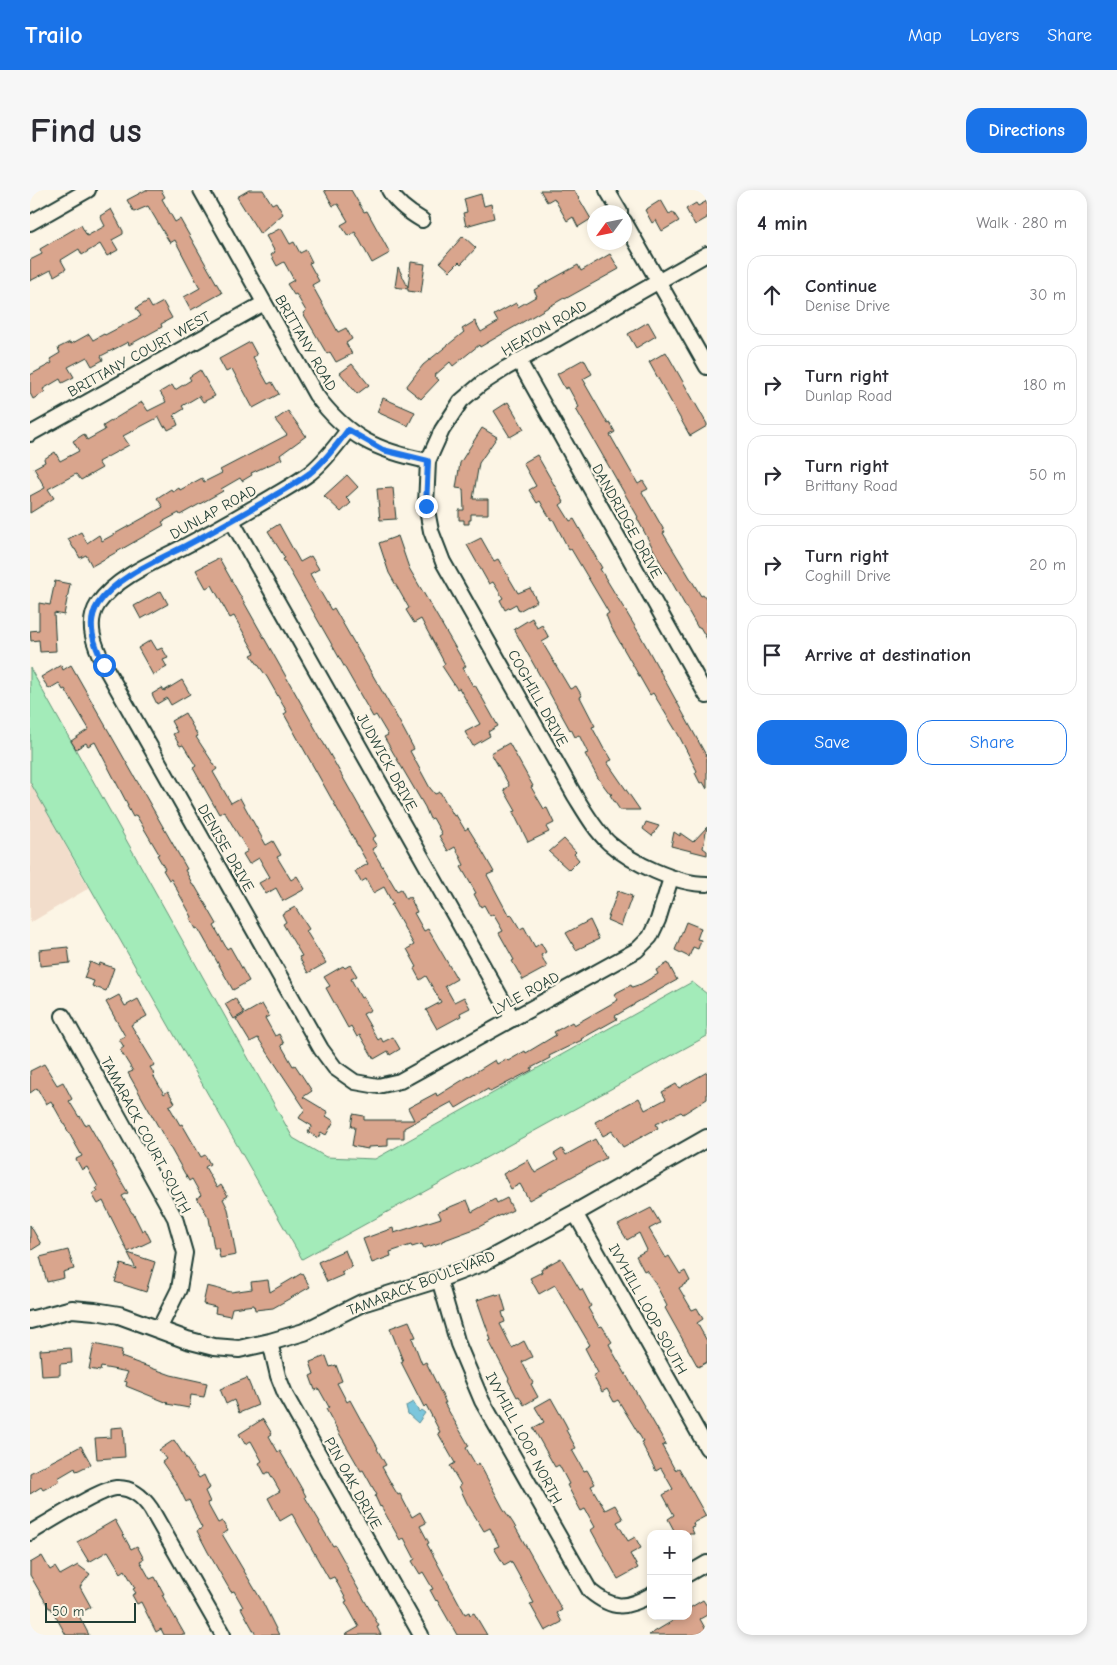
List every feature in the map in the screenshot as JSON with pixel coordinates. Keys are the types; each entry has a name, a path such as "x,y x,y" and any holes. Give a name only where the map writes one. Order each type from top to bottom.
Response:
{"street":[{"path":"30,222 88,190"},
{"name":"BRITTANY ROAD","path":"201,190 316,395 328,411 348,430 383,450 428,461"},
{"path":"389,190 411,214 422,220"},
{"path":"607,190 616,205"},
{"path":"632,235 707,367"},
{"name":"HEATON ROAD","path":"428,461 442,430 461,401 481,384 519,360 707,254"},
{"name":"BRITTANY COURT WEST","path":"30,434 264,303"},
{"name":"DANDRIDGE DRIVE","path":"519,360 707,696"},
{"name":"DUNLAP ROAD","path":"92,618 97,605 110,590 140,570 232,521 311,472 348,430"},
{"name":"COGHILL DRIVE","path":"428,461 426,506 431,531 443,562 574,796 593,825 610,843 634,860 671,878 707,884"},
{"name":"JUDWICK DRIVE","path":"232,521 513,1019"},
{"name":"DENISE DRIVE","path":"92,618 95,646 104,665 321,1049 335,1068 355,1082"},
{"name":"LYLE ROAD","path":"355,1082 378,1086 400,1081 637,950 650,937 658,920 671,878"},
{"name":"TAMARACK COURT SOUTH","path":"63,1016 175,1218 185,1253 178,1289 159,1329"},
{"name":"TAMARACK BOULEVARD","path":"30,1320 72,1309 119,1315 187,1340 214,1347 239,1348 270,1342 304,1332 362,1303 439,1279 484,1262 707,1138"},
{"name":"IVYHILL LOOP SOUTH","path":"575,1213 707,1448"},
{"name":"IVYHILL LOOP NORTH","path":"439,1279 458,1344 482,1401 590,1591 603,1602 618,1606 631,1605 647,1597"},
{"name":"PIN OAK DRIVE","path":"270,1342 278,1376 286,1396 421,1635"},
{"path":"30,1533 102,1492 116,1488 130,1490 142,1497 151,1509 223,1635"},
{"path":"692,1572 707,1563"}],"shaded area":[{"path":"30,782 89,888 30,923"}],"green space":[{"path":"30,668 293,1138 326,1157 375,1159 692,982 707,994 707,1036 302,1259 30,782"}],"water":[{"path":"413,1402 419,1412 421,1410 425,1413 418,1423 408,1414 406,1406"}],"building":[{"path":"146,190 161,190 165,197 162,199 175,222 180,219 222,293 191,310 184,297 200,288 175,240 170,243 148,206 134,212 127,200"},
{"path":"249,190 263,190 272,204 276,202 283,214 260,234 237,197"},
{"path":"324,190 351,190 364,212 367,211 390,253 372,263 355,232 348,236 341,225 348,221 338,204 333,206"},
{"path":"540,190 574,190 587,212 587,221 578,227 573,217 567,221 554,198 547,202"},
{"path":"481,194 484,206 491,204 494,218 466,226 463,213 467,212 464,199"},
{"path":"661,200 669,214 673,212 679,221 662,231 656,220 652,223 645,210"},
{"path":"707,201 707,218 695,225 686,209 696,203 698,206"},
{"path":"111,209 123,231 123,234 112,240 118,250 107,256 100,244 82,255 79,249 61,260 66,269 54,276 51,270 30,281 30,260 42,254 40,249 81,225 87,236 105,226 100,216"},
{"path":"281,228 290,244 294,242 300,253 306,250 312,262 309,263 319,281 312,285 338,332 346,328 352,339 346,343 352,354 336,362 330,352 327,354 303,313 306,311 296,294 294,295 287,284 294,280 284,262 277,266 271,255 275,252 266,236"},
{"path":"463,236 476,248 461,264 459,262 450,271 440,262"},
{"path":"610,254 619,269 564,298 480,347 479,345 453,366 450,362 434,376 439,380 421,399 406,387 423,365 464,332 462,329 475,321 481,332 498,322 494,315 516,303 518,307 537,296 534,290 547,282 578,265 581,271"},
{"path":"411,262 425,264 421,293 395,287 398,267 408,287"},
{"path":"148,301 152,308 163,302 172,318 161,324 162,327 129,345 128,342 101,356 103,360 92,366 87,357 68,367 74,377 62,383 60,379 43,389 45,392 33,399 30,393 30,375 52,363 50,359 60,353 58,348 70,342 71,344 89,334 93,340 105,335 141,316 136,308"},
{"path":"648,322 656,336 636,348 628,334"},
{"path":"250,342 257,355 253,357 268,384 272,382 279,394 253,408 232,369 226,372 219,359"},
{"path":"666,352 707,424 707,426 690,436 649,362"},
{"path":"584,359 592,374 583,379 608,424 610,423 615,432 610,435 638,484 643,481 648,489 642,492 665,532 663,533 701,596 703,595 707,601 707,639 700,627 698,628 658,558 638,517 576,409 579,407 568,387 565,389 557,374"},
{"path":"352,364 369,385 357,394 340,373"},
{"path":"200,370 215,396 203,402 199,396 182,406 184,409 174,415 178,425 168,430 166,426 164,427 159,417 123,436 129,445 98,462 102,468 81,480 76,474 48,489 54,498 30,513 30,496 45,488 34,468 45,462 44,459 55,452 60,461 79,451 73,441 84,434 87,440 105,430 103,426 142,402 148,411 166,402 160,392 172,385 175,390 191,380 189,377"},
{"path":"383,398 415,412 408,426 377,412"},
{"path":"508,402 524,429 510,437 494,411"},
{"path":"288,411 306,436 280,455 282,459 251,473 252,475 242,481 240,478 221,489 223,491 180,515 179,513 162,522 164,525 92,566 86,555 80,558 68,539 81,532 87,543 99,535 102,541 163,507 157,498 171,489 173,492 179,488 180,490 202,478 204,482 222,473 220,470 287,435 275,420"},
{"path":"482,428 497,437 479,463 473,499 488,499 488,514 471,514 469,524 464,524 464,520 459,520 459,510 464,510 463,489 456,488 460,463"},
{"path":"537,455 564,502 560,505 570,521 574,519 602,568 600,569 639,633 707,757 707,789 703,782 700,783 695,773 697,771 678,734 653,693 650,695 610,625 606,615 609,613 571,549 569,550 553,519 551,520 540,501 537,503 529,490 536,486 523,463"},
{"path":"347,475 358,487 346,498 351,503 341,512 324,496"},
{"path":"393,488 396,519 380,520 377,489"},
{"path":"279,524 300,562 311,556 319,569 310,574 331,610 334,608 398,719 414,749 410,751 430,788 435,794 440,792 454,816 456,815 465,830 468,828 494,872 487,875 509,916 511,914 520,929 524,927 535,947 541,943 546,952 541,955 547,967 523,980 499,933 503,931 493,914 490,916 484,905 481,907 474,894 476,893 461,867 464,865 455,847 448,851 439,836 442,834 433,818 430,819 425,807 384,737 388,735 376,715 373,717 283,559 285,558 268,531"},
{"path":"398,536 409,568 466,666 463,668 473,686 475,685 498,726 488,732 490,736 473,746 465,732 480,724 459,688 457,689 442,666 445,664 421,619 414,623 406,610 409,608 389,573 379,543"},
{"path":"481,538 494,561 498,559 518,593 530,588 537,601 519,611 516,604 505,610 500,600 503,598 493,582 489,584 467,545"},
{"path":"219,558 376,836 372,839 377,846 372,849 397,891 401,889 406,899 410,897 417,912 414,913 424,931 428,929 457,979 445,986 454,1002 464,997 470,1008 460,1013 461,1016 437,1029 426,1010 441,1002 426,976 420,980 414,969 417,967 407,949 414,945 391,905 393,904 384,887 373,893 366,879 361,882 355,871 368,864 284,714 287,712 267,677 251,655 255,653 234,616 230,618 212,585 206,588 196,570"},
{"path":"55,581 70,584 64,615 54,613 56,651 40,652 39,640 31,641 30,631 39,630 39,603 50,605"},
{"path":"161,591 168,604 141,619 134,606"},
{"path":"532,618 537,628 542,625 549,638 542,642 570,689 576,686 582,696 580,697 595,726 592,727 612,760 607,762 640,810 620,810 610,795 612,794 610,794 598,778 585,754 588,753 579,735 575,737 570,730 514,629"},
{"path":"151,640 157,650 162,648 168,658 163,660 167,667 153,675 138,648"},
{"path":"61,665 63,670 71,665 187,869 185,870 194,887 217,924 214,926 227,949 230,947 249,981 233,990 198,928 196,929 190,918 192,917 171,879 169,880 163,870 165,869 157,855 159,854 136,815 133,817 95,742 88,746 86,743 76,749 71,741 89,729 65,689 63,690 59,683 49,689 41,677"},
{"path":"182,680 190,694 171,705 167,698 157,704 152,694 162,688 164,691"},
{"path":"185,713 198,736 196,737 217,769 213,772 231,803 240,798 266,845 273,841 281,855 277,857 291,880 297,876 305,889 283,901 276,888 266,894 259,883 270,877 259,858 249,864 243,854 248,851 224,811 219,814 193,768 196,766 183,745 180,746 173,734 177,732 171,721"},
{"path":"509,743 533,786 531,787 544,809 547,808 554,823 546,827 549,832 528,842 513,812 516,811 504,790 509,785 491,753"},
{"path":"646,822 659,826 652,836 643,829"},
{"path":"707,827 703,848 707,851 707,855 671,846 674,832 680,836 680,833 693,842"},
{"path":"564,839 576,852 574,854 579,860 569,870 549,852"},
{"path":"618,891 632,896 621,926 607,920"},
{"path":"295,907 309,929 306,931 326,963 308,973 299,957 302,956 283,924 286,922 282,914"},
{"path":"590,920 599,939 576,950 566,933"},
{"path":"686,922 701,928 697,939 701,940 698,949 693,947 689,957 675,950"},
{"path":"68,947 70,963 40,966 39,950"},
{"path":"90,962 99,966 100,963 114,968 106,991 92,986 94,981 84,978"},
{"path":"668,963 677,980 615,1016 617,1019 582,1040 549,1056 550,1058 531,1068 532,1070 490,1092 488,1089 456,1108 452,1102 404,1128 404,1138 388,1138 388,1146 368,1147 368,1149 352,1146 355,1127 351,1127 353,1114 364,1116 364,1120 414,1120 408,1108 436,1093 437,1096 495,1060 497,1064 506,1059 508,1061 525,1051 526,1053 556,1035 554,1032 572,1022 574,1025 618,1000 614,994 631,985 632,987 641,984 658,974 656,970"},
{"path":"350,965 357,976 351,979 361,998 363,997 371,1010 363,1014 378,1040 381,1038 383,1042 393,1037 400,1049 390,1055 388,1051 374,1059 360,1035 357,1037 351,1026 348,1028 326,988 330,986 324,977 343,966 345,968"},
{"path":"119,995 125,1006 138,999 147,1016 131,1025 155,1065 150,1067 153,1075 164,1094 168,1091 175,1103 169,1106 180,1125 182,1124 201,1157 205,1155 210,1164 205,1167 217,1188 221,1185 228,1196 223,1199 228,1209 236,1255 220,1258 218,1248 214,1248 209,1218 197,1198 201,1195 192,1179 189,1181 128,1073 133,1071 120,1050 124,1047 119,1039 125,1036 106,1002"},
{"path":"235,998 244,1013 234,1019 225,1004"},
{"path":"262,1004 269,1016 265,1018 275,1036 279,1034 284,1044 281,1045 293,1066 295,1065 312,1091 303,1097 328,1112 326,1116 334,1121 326,1135 321,1132 318,1138 308,1132 312,1126 299,1118 305,1109 258,1038 250,1042 236,1019"},
{"path":"44,1064 57,1085 63,1082 72,1099 69,1101 85,1125 88,1123 128,1193 122,1196 142,1231 145,1229 151,1241 128,1252 103,1201 98,1204 92,1194 98,1191 96,1188 98,1187 87,1167 82,1170 76,1159 82,1156 51,1101 46,1104 37,1088 30,1093 30,1071"},
{"path":"707,1072 707,1099 683,1114 681,1112 656,1124 658,1128 623,1147 612,1131 603,1136 595,1122 639,1098 645,1110 666,1099 662,1092 676,1084 679,1088"},
{"path":"595,1139 606,1158 529,1200 520,1184 511,1189 503,1174 528,1160 535,1173 558,1160 554,1154 562,1149 566,1155"},
{"path":"507,1198 513,1210 477,1228 424,1248 422,1244 412,1247 411,1245 390,1252 391,1256 372,1263 363,1239 393,1228 394,1233 441,1218 438,1212 467,1200 472,1212 495,1199 497,1203"},
{"path":"651,1208 660,1223 649,1229 666,1258 669,1256 680,1274 685,1271 690,1281 679,1288 692,1310 697,1308 703,1319 697,1323 707,1341 707,1362 698,1367 665,1308 667,1306 654,1281 646,1270 644,1271 636,1256 647,1250 639,1233 627,1240 618,1225"},
{"path":"30,1225 41,1244 30,1251"},
{"path":"68,1250 74,1269 63,1272 64,1278 47,1282 40,1257"},
{"path":"345,1250 352,1267 341,1272 343,1275 327,1282 318,1262"},
{"path":"128,1253 155,1262 146,1292 115,1282 121,1264 136,1269"},
{"path":"561,1258 580,1290 582,1289 591,1306 588,1308 599,1327 602,1326 612,1342 609,1344 614,1354 666,1444 662,1446 675,1470 679,1468 706,1516 693,1523 694,1526 691,1527 694,1534 692,1534 692,1530 674,1530 668,1519 674,1515 663,1495 673,1489 661,1468 656,1471 641,1442 643,1441 618,1400 614,1402 607,1389 602,1392 593,1376 598,1373 585,1348 590,1345 555,1285 539,1294 530,1278 542,1272 541,1269"},
{"path":"302,1273 310,1287 273,1308 255,1310 254,1305 232,1308 230,1316 215,1313 216,1307 203,1304 207,1286 231,1292 252,1289 251,1282 268,1280 270,1292"},
{"path":"501,1294 506,1311 502,1312 505,1322 500,1324 512,1348 524,1341 532,1357 522,1362 538,1397 524,1405 519,1396 517,1397 489,1341 491,1340 477,1300"},
{"path":"409,1321 416,1337 412,1338 422,1364 426,1362 446,1403 444,1403 469,1446 466,1448 476,1465 479,1463 562,1610 557,1613 562,1622 545,1631 530,1604 534,1603 511,1561 504,1565 494,1548 499,1546 490,1528 484,1531 467,1503 459,1486 461,1485 450,1466 455,1463 438,1433 440,1432 426,1405 424,1407 401,1362 403,1361 390,1328"},
{"path":"94,1344 122,1350 121,1357 171,1375 207,1383 204,1397 191,1395 189,1408 167,1404 126,1386 127,1382 124,1381 128,1372 101,1367 100,1371 89,1369"},
{"path":"71,1348 72,1363 60,1364 60,1375 42,1376 40,1350"},
{"path":"326,1356 330,1367 336,1365 342,1381 337,1383 347,1402 350,1400 378,1448 386,1465 382,1467 393,1487 398,1495 400,1494 412,1517 420,1512 426,1523 420,1526 429,1543 427,1544 465,1614 469,1612 470,1615 474,1613 487,1635 457,1635 430,1590 433,1589 423,1572 420,1574 412,1561 415,1559 404,1538 400,1540 380,1507 375,1496 377,1495 363,1470 361,1471 326,1409 329,1407 319,1389 315,1390 310,1376 314,1374 310,1362"},
{"path":"247,1378 258,1405 239,1413 234,1400 226,1404 220,1389"},
{"path":"551,1398 576,1448 572,1450 584,1471 587,1470 595,1484 591,1486 605,1510 615,1505 623,1519 617,1522 628,1541 635,1537 641,1548 630,1554 638,1568 618,1579 591,1530 595,1527 585,1509 581,1511 559,1465 555,1467 533,1428 544,1422 535,1407"},
{"path":"263,1419 272,1434 269,1436 278,1452 280,1451 319,1523 333,1546 335,1545 348,1568 379,1626 377,1627 381,1635 345,1635 359,1627 334,1577 329,1579 292,1514 280,1521 268,1498 280,1491 269,1472 265,1474 259,1463 262,1461 251,1441 245,1444 239,1434"},
{"path":"123,1427 125,1457 97,1459 95,1438 111,1437 111,1428"},
{"path":"174,1440 199,1478 204,1475 210,1488 205,1491 210,1502 207,1503 218,1523 222,1521 228,1531 222,1534 263,1603 279,1635 256,1635 234,1591 231,1592 208,1552 197,1531 202,1528 189,1500 186,1502 177,1484 162,1462 166,1459 159,1450"},
{"path":"81,1446 91,1464 76,1471 75,1468 58,1478 60,1481 43,1490 41,1487 30,1494 30,1473"},
{"path":"115,1520 131,1549 137,1546 144,1559 140,1561 150,1579 155,1577 164,1594 162,1595 185,1635 164,1635 161,1629 156,1632 141,1602 137,1604 132,1595 136,1593 133,1589 135,1588 125,1570 121,1573 108,1551 89,1562 77,1542"},
{"path":"42,1556 50,1570 55,1567 60,1575 78,1565 90,1574 80,1587 91,1607 78,1614 89,1635 66,1635 51,1608 49,1608 30,1575 30,1563"},
{"path":"703,1600 707,1606 707,1615 700,1619 706,1630 698,1635 649,1635 674,1620 692,1620 692,1607"}],"route":[{"path":"104,665 95,646 92,618 97,605 110,590 140,570 232,521 311,472 348,430 383,450 428,461 426,506"}]}
